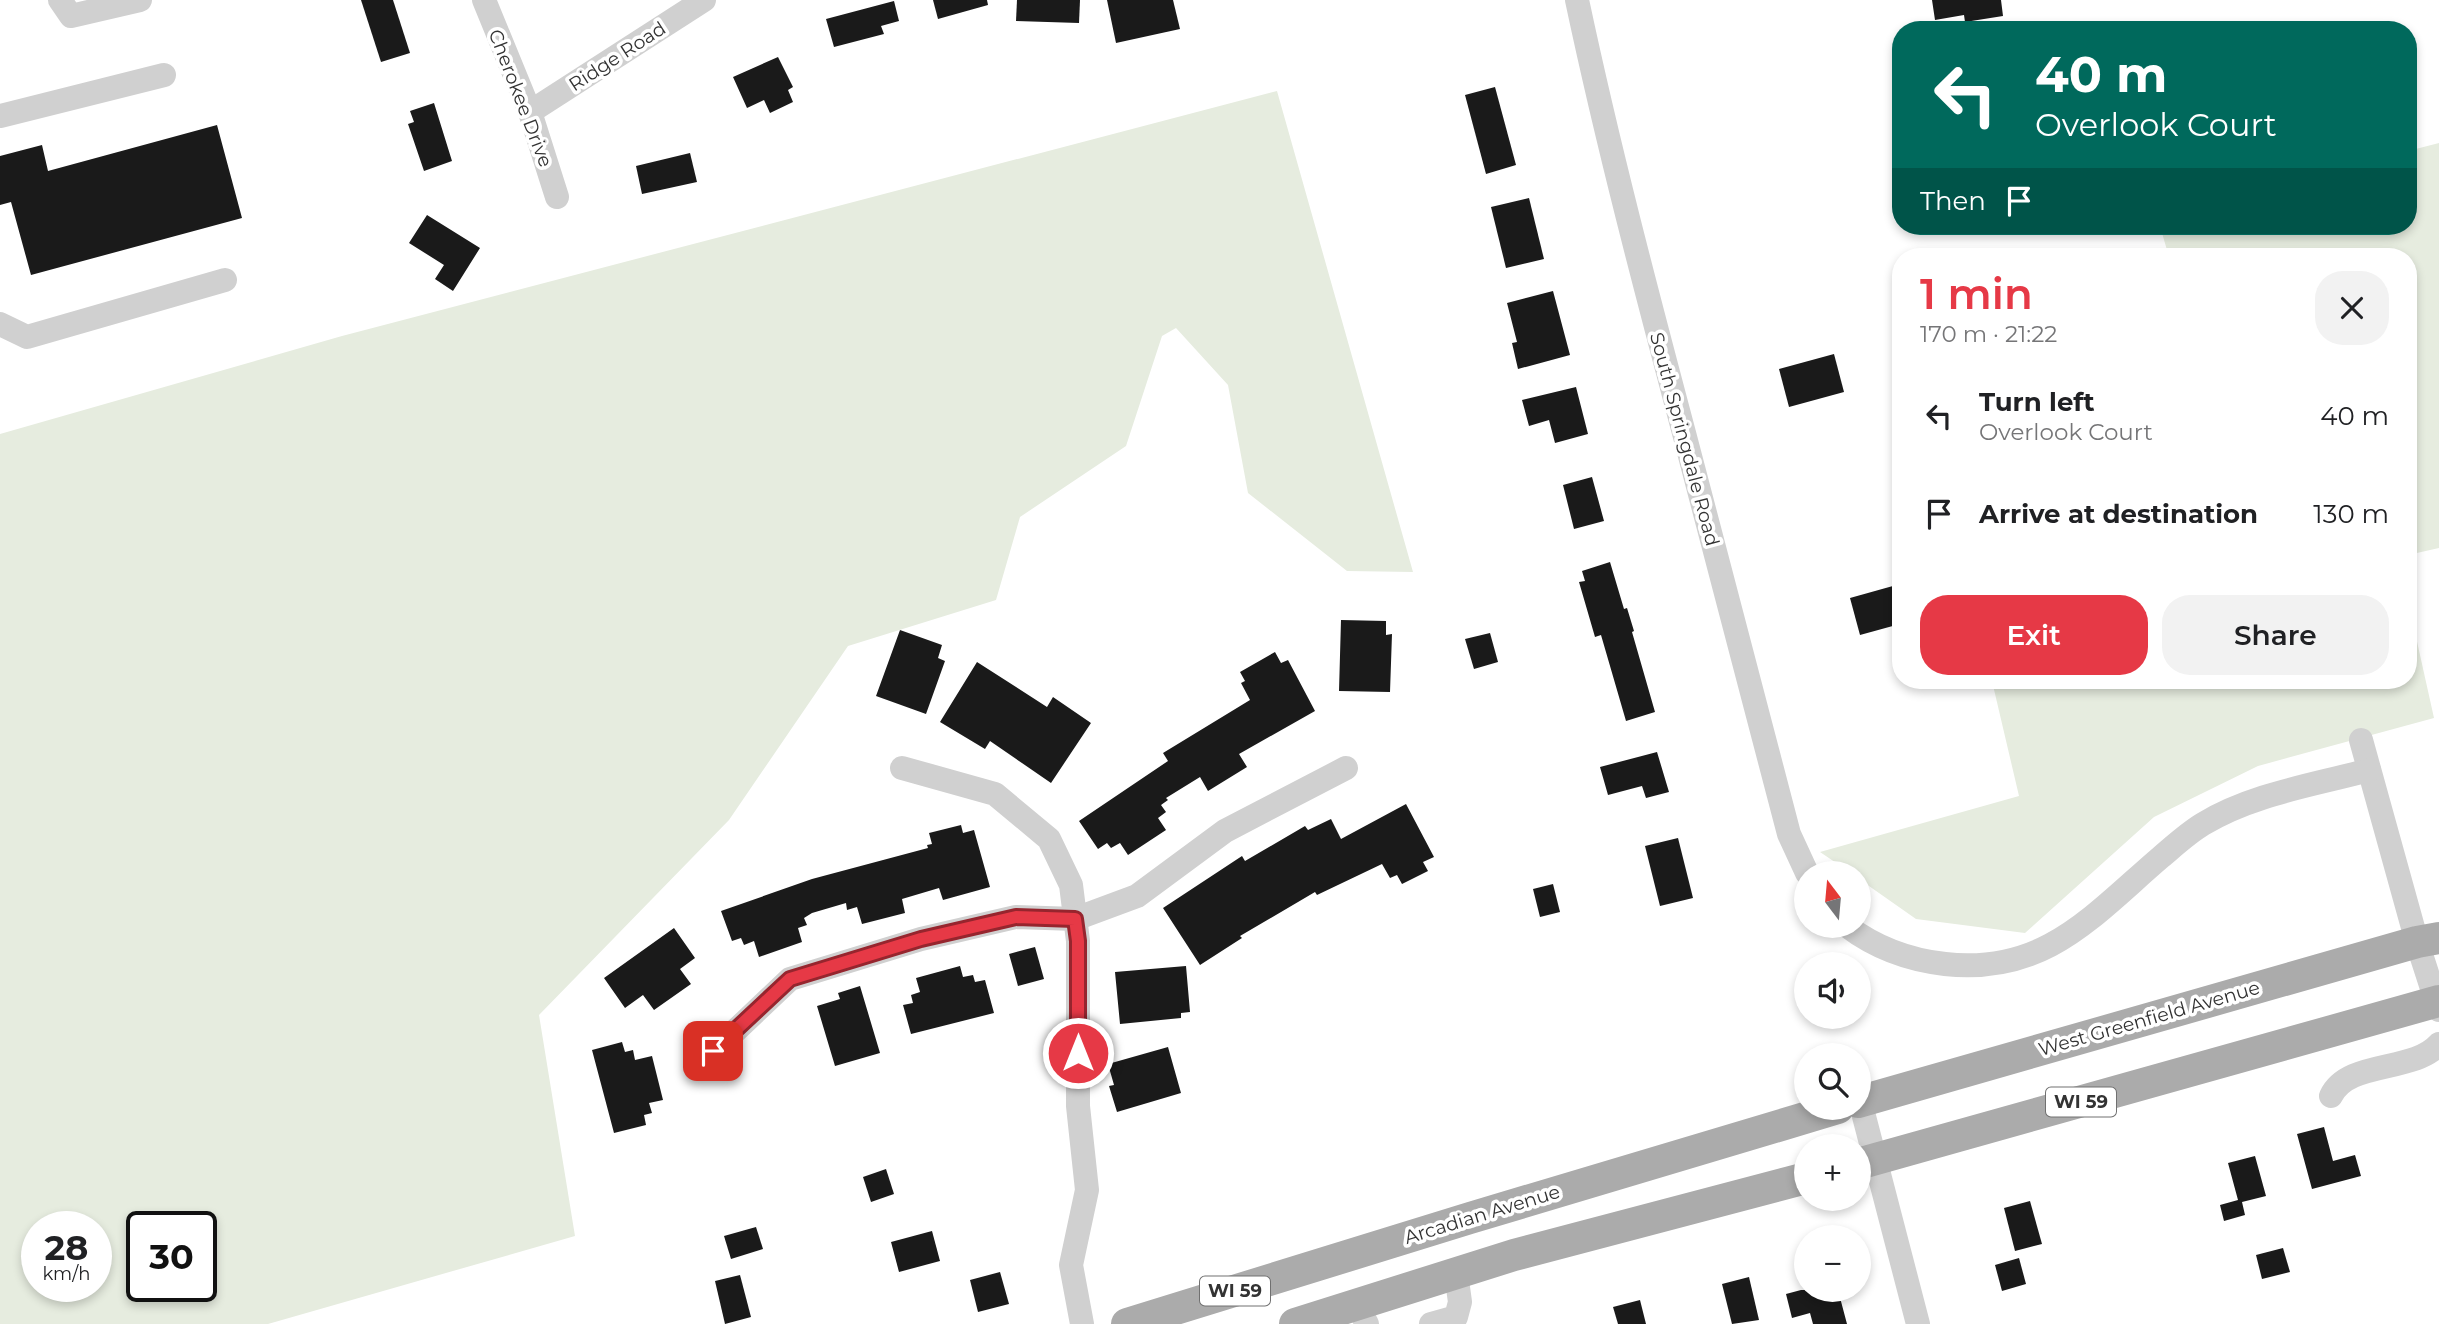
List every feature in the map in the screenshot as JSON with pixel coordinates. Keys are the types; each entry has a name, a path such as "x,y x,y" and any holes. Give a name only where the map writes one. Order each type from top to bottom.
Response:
{"main road":[{"name":"West Greenfield Avenue","path":"1871,1098 2428,940"},
{"name":"WI 59","path":"1871,1161 2438,1004"},
{"name":"Arcadian Avenue","path":"1127,1324 1796,1120"},
{"path":"1295,1324 1362,1314 1456,1273 1514,1255 1794,1181"},
{"path":"1343,1257 1362,1314"}],"street":[{"path":"61,0 71,16 140,0"},
{"name":"Cherokee Drive","path":"484,0 530,112 557,197"},
{"name":"Ridge Road","path":"530,112 704,0"},
{"name":"South Springdale Road","path":"1577,0 1635,248 1723,587 1789,834 1801,861"},
{"path":"0,116 164,75"},
{"path":"0,324 27,337 225,280"},
{"path":"2361,740 2428,940 2438,1004"},
{"path":"902,768 995,794 1049,839 1071,885 1078,953 1078,1106 1087,1190 1071,1265 1082,1324"},
{"path":"713,1051 790,979 921,939 1016,917 1075,919 1137,896 1225,831 1346,768"},
{"path":"1866,938 1892,952 1960,966 2018,960 2042,951 2072,933 2201,825 2242,804 2369,770"},
{"path":"2331,1096 2334,1089 2348,1079 2419,1057 2431,1052 2439,1044"},
{"path":"1871,1175 1918,1324"},
{"path":"1431,1324 1456,1317 1460,1302 1456,1273"}],"shaded area":[{"path":"1277,91 1413,572 1347,571 1248,493 1228,385 1176,328 1162,336 1126,446 1020,517 996,600 848,646 729,820 539,1015 575,1236 268,1324 0,1324 0,434 342,336"},
{"path":"2439,143 2439,548 2417,553 2417,248 2166,248 2163,235 2417,235 2417,149"},
{"path":"2417,642 2434,718 2258,766 2154,817 2025,933 1916,919 1871,887 1871,861 1833,861 1820,852 2019,796 1994,689 2417,689"}],"building":[{"path":"361,0 393,0 410,53 381,62"},
{"path":"933,0 987,0 988,5 938,19"},
{"path":"1017,0 1080,0 1079,23 1016,21"},
{"path":"1107,0 1173,0 1180,29 1116,43"},
{"path":"1932,0 2001,0 2003,16 1965,21 1964,15 1935,20"},
{"path":"894,1 899,21 881,26 884,34 834,47 826,19"},
{"path":"778,57 793,87 788,90 793,102 770,113 764,100 747,108 733,77"},
{"path":"1495,87 1516,165 1486,174 1465,95"},
{"path":"434,103 452,161 424,171 408,124 414,122 410,111"},
{"path":"217,125 242,218 31,275 11,202 0,205 0,156 42,145 48,171"},
{"path":"690,153 697,182 642,194 636,166"},
{"path":"1529,198 1544,259 1506,268 1491,207"},
{"path":"427,215 480,248 453,291 435,279 444,265 409,243"},
{"path":"1553,291 1570,355 1518,369 1512,343 1517,342 1507,303"},
{"path":"1834,354 1844,392 1789,407 1779,369"},
{"path":"1576,387 1588,434 1555,443 1549,420 1529,426 1522,400"},
{"path":"1592,477 1604,521 1574,529 1563,485"},
{"path":"1610,562 1624,609 1627,608 1634,631 1632,632 1655,712 1626,721 1601,635 1595,637 1579,582 1585,581 1582,571"},
{"path":"1892,586 1892,626 1860,635 1850,598"},
{"path":"1341,620 1386,621 1386,635 1392,634 1390,692 1339,691"},
{"path":"900,630 942,645 938,658 945,661 926,714 876,696"},
{"path":"1490,633 1498,662 1474,669 1465,639"},
{"path":"1275,652 1281,663 1288,660 1315,711 1239,754 1247,767 1208,791 1200,777 1166,798 1168,800 1161,805 1166,812 1158,818 1166,830 1128,855 1120,843 1111,848 1107,843 1098,849 1079,821 1168,761 1163,753 1250,700 1241,683 1245,681 1240,672"},
{"path":"977,662 1047,707 1053,697 1091,723 1051,783 990,741 985,749 940,722"},
{"path":"1657,752 1669,792 1646,798 1642,786 1608,795 1600,767"},
{"path":"1406,804 1434,857 1423,862 1428,871 1402,884 1397,875 1390,878 1382,864 1317,895 1315,892 1240,936 1242,938 1200,965 1163,908 1242,856 1245,861 1305,826 1308,830 1331,819 1341,839"},
{"path":"961,825 963,833 974,830 990,887 943,900 939,888 902,899 905,913 862,924 857,907 847,910 846,903 812,913 804,918 807,925 798,928 802,942 759,957 754,941 744,945 741,938 732,941 721,911 812,879 928,848 927,845 932,844 929,833"},
{"path":"1678,838 1693,898 1660,906 1645,846"},
{"path":"1553,884 1560,912 1540,917 1533,889"},
{"path":"674,928 695,958 680,969 691,984 654,1010 643,995 625,1008 604,978"},
{"path":"1035,947 1044,979 1018,986 1009,954"},
{"path":"960,966 963,977 973,975 975,982 985,980 994,1013 911,1034 903,1005 913,1003 911,995 920,992 916,978"},
{"path":"1186,966 1190,1012 1181,1013 1181,1018 1120,1024 1115,972"},
{"path":"860,986 880,1053 835,1066 817,1006 840,999 838,993"},
{"path":"622,1042 625,1052 633,1050 635,1060 652,1056 663,1100 649,1103 652,1113 644,1115 646,1125 614,1133 592,1050"},
{"path":"1168,1047 1181,1093 1117,1112 1109,1086 1114,1085 1108,1064"},
{"path":"2324,1127 2333,1161 2355,1155 2361,1176 2312,1189 2297,1134"},
{"path":"2255,1156 2266,1196 2242,1202 2245,1215 2224,1221 2220,1205 2238,1200 2228,1163"},
{"path":"886,1169 894,1194 871,1202 863,1177"},
{"path":"2030,1201 2042,1244 2015,1251 2004,1208"},
{"path":"756,1227 763,1249 731,1259 724,1236"},
{"path":"932,1231 940,1261 899,1272 891,1242"},
{"path":"2283,1248 2290,1272 2262,1279 2256,1255"},
{"path":"2019,1258 2026,1284 2002,1291 1995,1265"},
{"path":"1000,1272 1009,1304 978,1312 970,1280"},
{"path":"740,1275 751,1317 725,1324 715,1281"},
{"path":"1749,1277 1759,1320 1732,1324 1722,1284"},
{"path":"1794,1292 1794,1302 1841,1302 1847,1324 1813,1324 1810,1313 1792,1318 1786,1294"},
{"path":"1640,1300 1646,1324 1618,1324 1613,1307"}],"route":[{"path":"713,1051 790,979 921,939 1016,917 1075,919 1078,941 1078,1053"}]}
